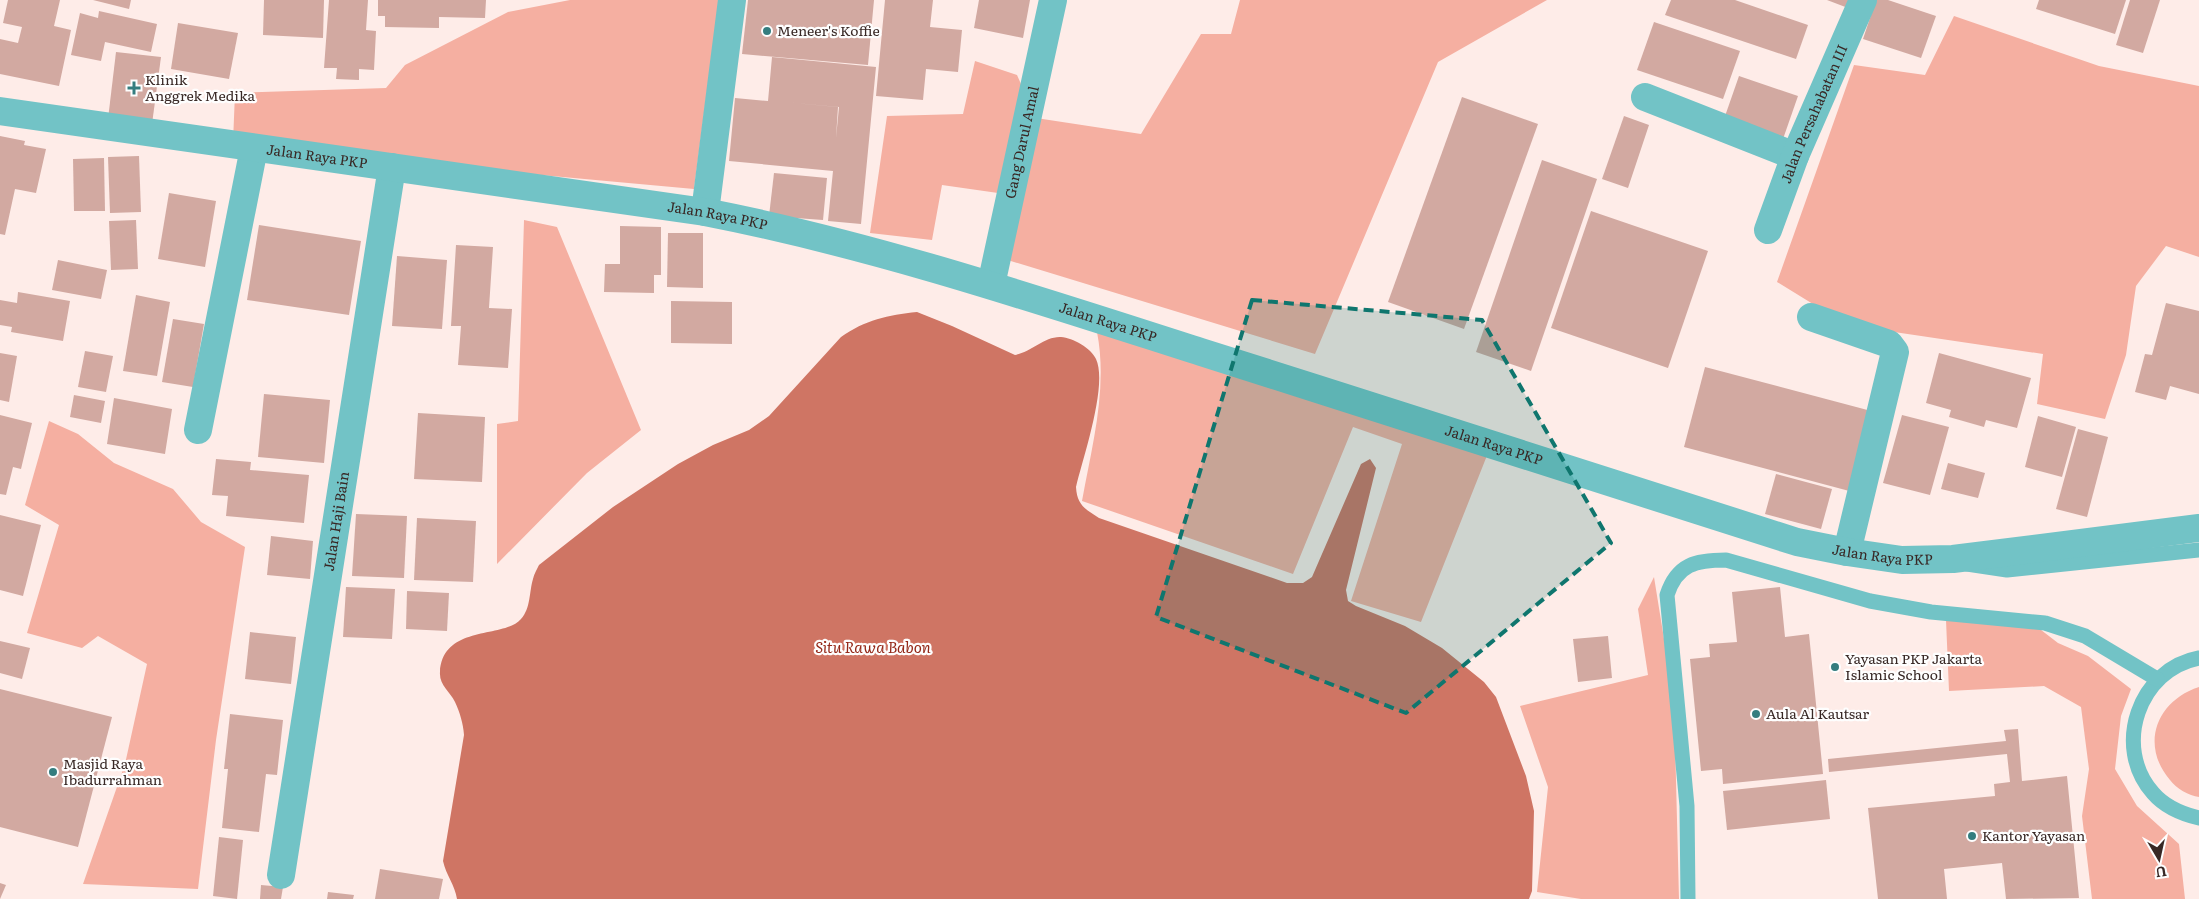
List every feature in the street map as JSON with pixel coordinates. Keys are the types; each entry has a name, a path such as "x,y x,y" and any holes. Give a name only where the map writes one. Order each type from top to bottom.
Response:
{"street":[{"path":"705,212 732,0"},
{"name":"Gang Darul Amal","path":"990,285 1053,0"},
{"name":"Jalan Persahabatan III","path":"1768,230 1795,156 1863,0"},
{"path":"1644,98 1795,156"},
{"name":"Jalan Raya PKP","path":"0,111 705,212 825,238 990,285 1798,542 1847,552 1902,560 1954,559 2199,528"},
{"path":"198,430 254,148"},
{"name":"Jalan Haji Bain","path":"281,875 392,167"},
{"path":"1810,317 1889,344 1895,352 1847,552"}],"lane":[{"path":"1954,559 1973,567 2007,570 2199,550"},
{"path":"1688,899 1686,806 1667,595 1672,581 1682,570 1692,564 1707,560 1726,560 1870,601 1931,612 2045,623 2085,636 2157,679"},
{"path":"2199,658 2185,661 2157,679 2139,705 2132,735 2137,766 2153,793 2178,813 2199,818"}],"highlighted area":[{"path":"1252,300 1482,320 1611,543 1406,713 1156,617"}],"shaded area":[{"path":"570,0 719,0 694,189 454,167 233,142 235,93 386,88 405,65 508,12"},
{"path":"1240,0 1547,0 1438,62 1315,354 1001,258 1005,194 942,185 932,240 870,233 887,116 963,114 975,61 1017,75 1036,118 1141,134 1201,34 1231,34"},
{"path":"1954,16 2099,66 2199,86 2199,257 2166,246 2136,286 2126,355 2105,419 2037,404 2043,354 1847,325 1777,282 1854,65 1925,75"},
{"path":"524,220 557,227 641,430 587,473 497,564 497,424 518,421"},
{"path":"1097,332 1488,453 1421,622 1351,601 1402,444 1353,427 1293,574 1082,501 1100,396 1101,374"},
{"path":"49,421 78,434 114,463 173,489 201,522 245,547 216,740 198,889 83,884 125,764 147,664 98,636 82,648 27,633 59,525 25,505"},
{"path":"1654,577 1674,701 1679,899 1581,899 1537,892 1548,787 1520,706 1648,675 1638,609"},
{"path":"2024,617 2058,643 2088,656 2131,689 2121,716 2115,769 2137,806 2179,844 2185,899 2092,899 2082,816 2089,769 2081,707 2044,686 1949,691 1946,620"},
{"path":"2199,687 2199,797 2183,791 2170,780 2161,767 2156,753 2155,739 2157,726 2163,713 2184,694"}],"water":[{"name":"Situ Rawa Babon","path":"917,312 1015,355 1055,337 1071,339 1086,347 1096,359 1099,371 1099,386 1093,422 1076,487 1078,498 1083,506 1099,518 1287,583 1303,583 1312,577 1361,464 1370,459 1376,468 1346,590 1348,601 1405,626 1442,648 1484,682 1496,697 1526,776 1534,811 1532,891 1529,899 457,899 443,861 464,735 457,706 440,677 444,657 452,646 462,639 502,629 513,625 521,619 527,610 533,577 539,565 613,507 678,464 713,445 749,430 769,416 841,337 859,326 877,319"}],"building":[{"path":"8,0 60,0 54,26 71,30 59,86 0,74 0,39 18,43 22,27 3,23"},
{"path":"93,0 131,0 129,9"},
{"path":"264,0 324,0 323,38 263,35"},
{"path":"329,0 368,0 366,30 376,31 374,70 359,69 359,80 336,79 337,68 324,68"},
{"path":"378,0 486,0 485,18 439,17 439,28 385,27 385,16 378,16"},
{"path":"748,0 874,0 868,65 742,54"},
{"path":"885,0 933,0 930,27 962,30 958,72 926,69 923,100 876,96"},
{"path":"979,0 1030,0 1023,38 974,28"},
{"path":"1671,0 1735,0 1808,25 1796,59 1665,15"},
{"path":"1827,0 1851,0 1848,8"},
{"path":"1876,0 1888,0 1936,16 1921,58 1863,39"},
{"path":"2039,0 2126,0 2115,34 2036,9"},
{"path":"2130,0 2160,0 2143,53 2116,45"},
{"path":"99,11 157,24 151,52 105,42 101,61 71,55 80,13 98,18"},
{"path":"1654,22 1740,51 1723,99 1637,70"},
{"path":"178,23 238,33 229,79 171,69"},
{"name":"Klinik Anggrek Medika","path":"116,52 161,57 152,124 108,119"},
{"path":"772,57 876,67 861,224 828,221 833,171 729,161 735,98 768,101","holes":["783,102 839,107 836,138 838,107"]},
{"path":"1739,76 1798,96 1783,139 1724,119"},
{"path":"1462,97 1538,124 1464,329 1388,302"},
{"path":"1624,116 1649,125 1628,188 1602,179"},
{"path":"0,136 25,141 24,145 46,149 36,193 15,189 5,235 0,234"},
{"path":"139,156 141,212 110,213 108,157"},
{"path":"104,158 105,211 74,211 73,159"},
{"path":"1542,160 1597,179 1531,371 1476,352"},
{"path":"774,173 827,178 823,220 769,216"},
{"path":"169,193 216,201 205,267 158,259"},
{"path":"1591,211 1708,251 1668,368 1551,328"},
{"path":"136,220 138,269 111,270 109,221"},
{"path":"259,225 361,241 349,315 247,300"},
{"path":"620,226 661,227 661,275 654,275 654,293 604,292 605,264 620,264"},
{"path":"668,233 703,233 703,288 667,287"},
{"path":"456,245 493,247 489,308 512,309 508,368 458,365 461,326 451,326"},
{"path":"397,256 447,260 442,329 392,326"},
{"path":"58,260 107,270 101,299 52,290"},
{"path":"18,292 70,301 63,341 11,332 12,327 0,325 0,300 17,303"},
{"path":"136,295 170,302 157,376 123,371"},
{"path":"671,301 732,302 732,344 671,343"},
{"path":"2166,303 2199,311 2199,394 2170,386 2166,400 2135,392 2145,354 2152,355"},
{"path":"173,319 204,324 193,387 162,382"},
{"path":"85,351 113,356 106,392 78,387"},
{"path":"0,353 17,356 9,402 0,400"},
{"path":"1939,353 2031,378 2017,428 1986,420 1984,427 1949,417 1951,410 1926,403"},
{"path":"1705,367 1875,412 1853,492 1684,447"},
{"path":"264,394 330,400 324,463 258,457"},
{"path":"74,395 105,401 101,423 70,417"},
{"path":"114,398 172,409 165,454 107,444"},
{"path":"418,413 485,417 482,482 414,479"},
{"path":"0,415 32,423 21,469 13,467 6,495 0,494"},
{"path":"1902,415 1949,427 1930,495 1883,483"},
{"path":"2038,416 2076,427 2062,477 2025,467"},
{"path":"2078,429 2108,437 2087,517 2056,509"},
{"path":"216,459 251,462 250,470 309,475 304,523 226,516 228,496 212,495"},
{"path":"1948,463 1985,473 1978,498 1941,489"},
{"path":"1776,474 1832,489 1821,529 1765,514"},
{"path":"356,514 407,516 404,578 352,576"},
{"path":"0,515 41,525 23,596 0,590"},
{"path":"417,518 476,521 473,582 414,580"},
{"path":"271,536 313,541 310,579 267,575"},
{"path":"346,587 395,589 392,639 343,637"},
{"name":"Aula Al Kautsar","path":"1780,587 1785,637 1809,634 1823,774 1723,784 1722,769 1701,771 1690,659 1710,657 1709,644 1737,642 1732,592"},
{"path":"407,591 449,593 447,631 406,629"},
{"path":"250,632 296,637 291,684 245,679"},
{"path":"1608,636 1612,678 1578,682 1573,639"},
{"path":"0,641 30,648 22,679 0,673"},
{"name":"Masjid Raya Ibadurrahman","path":"0,689 112,717 78,847 0,827"},
{"path":"230,714 283,720 277,775 266,774 259,832 222,828 228,769 224,769"},
{"name":"Kantor Yayasan","path":"2018,729 2022,781 2067,776 2079,898 2006,899 2002,863 1944,869 1947,899 1878,899 1868,808 1995,796 1994,784 2010,782 2007,754 1829,772 1828,759 2006,741 2004,730"},
{"path":"1826,780 1830,819 1727,830 1723,791"},
{"path":"219,837 243,840 237,899 213,896"},
{"path":"380,869 443,879 439,899 375,899"},
{"path":"0,883 6,885 0,899"},
{"path":"261,885 283,887 281,899 260,899"},
{"path":"328,892 354,895 353,899 327,899"}],"place":[{"name":"Meneer's Koffie","path":"767,31"},
{"name":"Klinik Anggrek Medika","path":"134,88"},
{"name":"Yayasan PKP Jakarta Islamic School","path":"1835,667"},
{"name":"Aula Al Kautsar","path":"1756,714"},
{"name":"Masjid Raya Ibadurrahman","path":"53,772"},
{"name":"Kantor Yayasan","path":"1972,836"}]}
